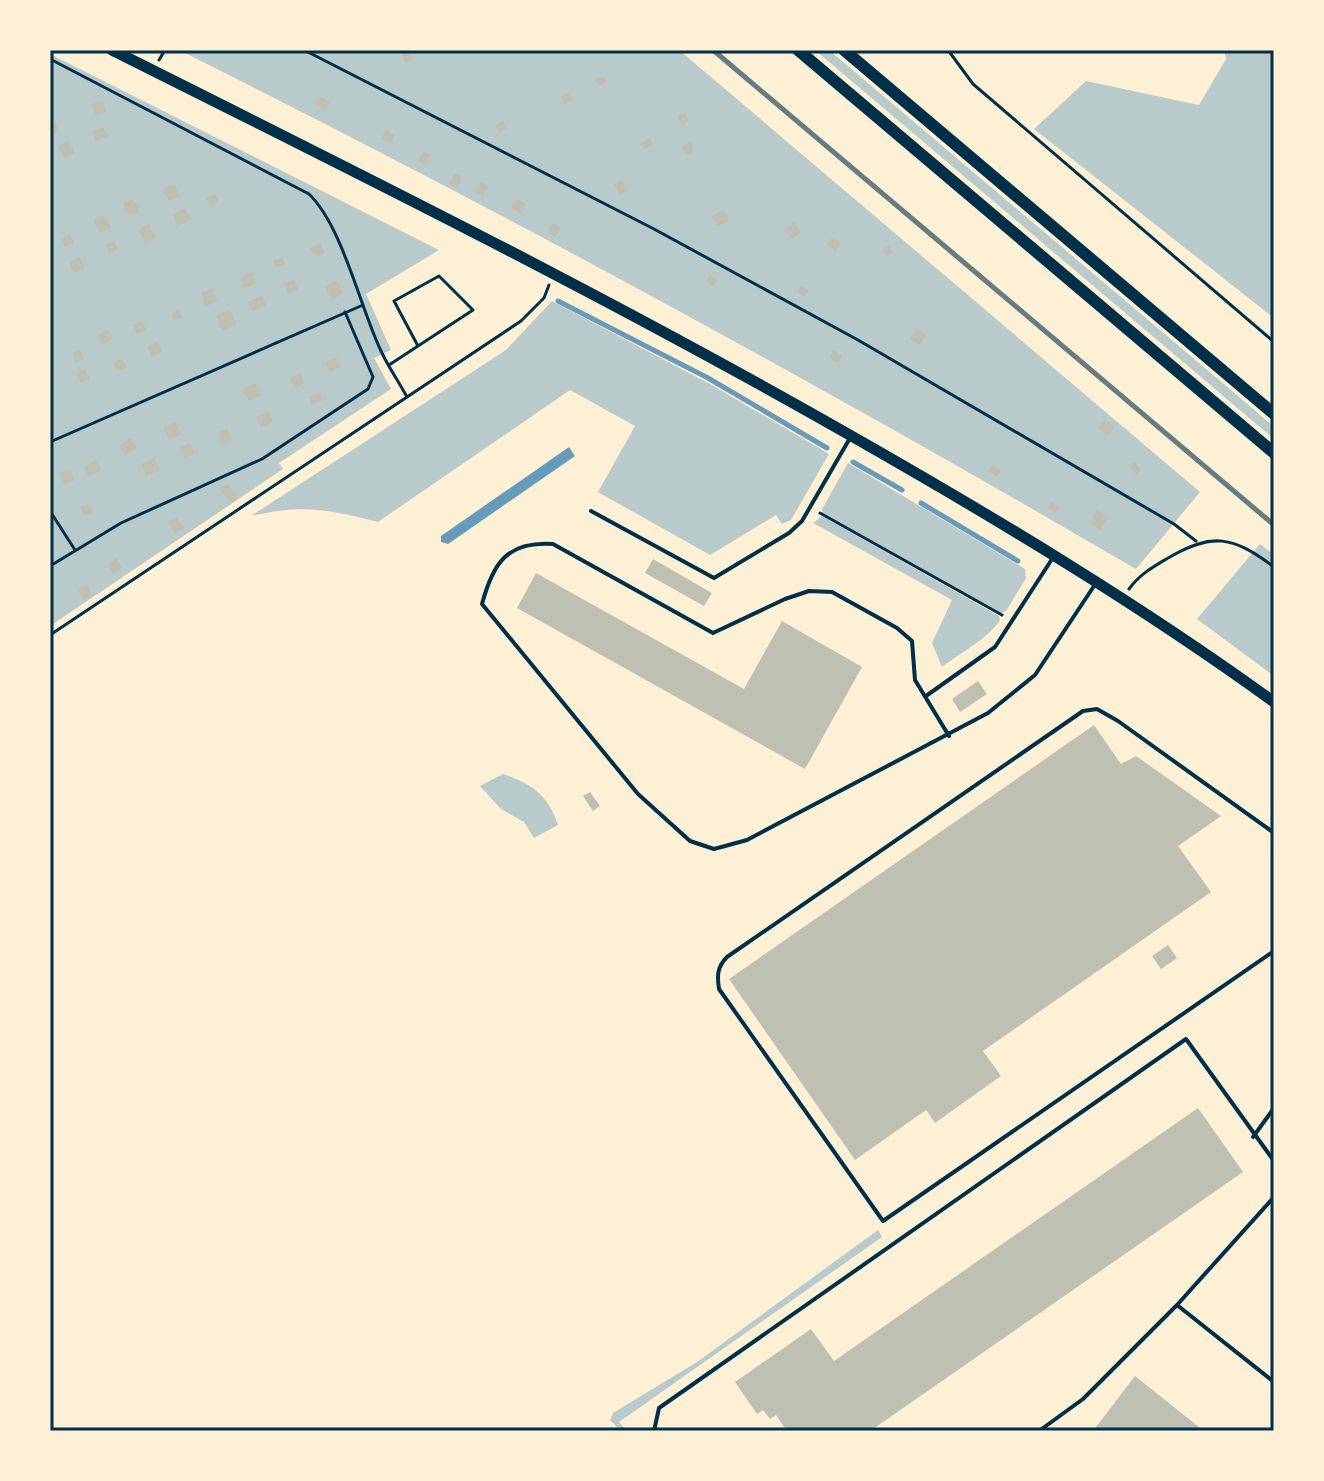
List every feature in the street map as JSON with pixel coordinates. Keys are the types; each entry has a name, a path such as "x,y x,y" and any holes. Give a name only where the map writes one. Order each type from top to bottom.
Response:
{"main road":[{"path":"798,50 1274,453"},
{"path":"844,50 1274,414"}],"street":[{"path":"112,50 553,274 851,436 1123,597 1274,702"}],"lane":[{"path":"591,511 714,578 789,533 810,507 851,436"},
{"path":"949,736 915,680 912,641 897,628 832,592 809,591 785,599 713,633 553,544 532,543 503,556 489,579 482,604 638,794 690,841 714,849 747,840 949,736 988,713 1035,675 1097,581"},
{"path":"926,696 995,647 1055,556"},
{"path":"1274,833 1111,716 1097,709 1083,711 727,957 718,973 719,989 883,1221 1274,951"},
{"path":"654,1431 659,1408 1186,1039 1253,1137 1274,1161"},
{"path":"1253,1137 1274,1108"},
{"path":"1039,1431 1083,1399 1177,1305 1274,1197"},
{"path":"1177,1305 1274,1382"}],"path":[{"path":"304,50 654,229 858,340 1053,452 1174,524 1196,541"},
{"path":"948,50 973,84 1274,342"},
{"path":"50,59 309,194 319,203 389,365 407,397"},
{"path":"50,635 521,321 544,298 553,274"},
{"path":"389,365 473,310 439,276 394,301 418,346"},
{"path":"50,442 363,305"},
{"path":"50,566 121,523 262,459 368,389 373,377 345,312"},
{"path":"810,507 1014,622"},
{"path":"50,511 75,550"},
{"path":"1123,597 1143,572 1196,541 1220,539 1254,552 1274,567"}],"shaded area":[{"path":"179,50 679,50 1200,492 1136,569 900,433 662,302"},
{"path":"815,50 829,50 1238,396 1274,427 1274,439"},
{"path":"1224,50 1274,50 1274,318 1034,129 1086,81 1199,105 1226,59"},
{"path":"50,54 439,250 366,294 391,350 374,358 391,389 279,463 283,469 50,626"},
{"path":"552,301 710,384 829,454 791,520 782,524 776,515 710,555 598,492 635,426 570,390 378,522 300,509 251,516 506,350"},
{"path":"848,463 1025,569 1026,578 1006,611 1001,613 823,513 822,509"},
{"path":"822,516 999,616 1000,620 982,639 942,667 932,643 952,600 813,523"},
{"path":"1260,544 1274,555 1274,676 1197,619"},
{"path":"503,774 538,792 558,825 534,838 524,822 501,809 480,786"},
{"path":"878,1230 882,1237 619,1422 627,1431 621,1431 610,1420 613,1413 697,1362"}],"water":[{"path":"569,447 575,456 448,544 441,542 441,536"}],"building":[{"path":"400,50 409,50 413,59 405,63"},
{"path":"604,76 607,82 599,86 596,80"},
{"path":"569,92 573,100 564,104 561,97"},
{"path":"320,96 330,102 325,110 316,105"},
{"path":"102,100 107,111 96,115 91,105"},
{"path":"685,113 689,121 682,125 678,116"},
{"path":"54,120 59,131 50,135 50,122"},
{"path":"503,121 507,128 499,133 495,126"},
{"path":"103,127 108,136 96,141 92,132"},
{"path":"386,130 395,135 390,144 381,139"},
{"path":"650,138 653,145 644,149 640,143"},
{"path":"69,141 75,153 64,158 58,146"},
{"path":"690,142 694,151 686,155 682,146"},
{"path":"423,152 430,155 426,165 418,161"},
{"path":"455,173 462,177 457,188 449,184"},
{"path":"622,180 628,191 620,195 614,184"},
{"path":"481,182 488,186 483,196 476,193"},
{"path":"174,184 180,196 169,201 163,189"},
{"path":"215,194 219,202 210,206 206,198"},
{"path":"132,199 139,205 138,213 131,215 126,212 124,203"},
{"path":"516,199 526,204 521,213 511,208"},
{"path":"185,209 191,220 178,226 173,214"},
{"path":"724,210 729,221 717,226 712,216"},
{"path":"105,215 111,228 100,233 94,220"},
{"path":"794,222 801,232 792,239 785,230"},
{"path":"552,223 561,228 555,237 546,232"},
{"path":"149,224 156,238 145,243 138,230"},
{"path":"70,234 74,243 65,247 60,238"},
{"path":"833,237 841,244 835,251 827,244"},
{"path":"114,241 118,249 109,253 106,245"},
{"path":"320,243 325,253 315,257 310,248"},
{"path":"887,245 893,251 888,257 882,250"},
{"path":"80,257 85,268 74,273 69,262"},
{"path":"282,257 285,264 276,268 273,261"},
{"path":"252,272 256,283 244,288 240,278"},
{"path":"710,275 718,280 714,287 706,282"},
{"path":"294,280 298,289 288,294 284,284"},
{"path":"337,281 343,294 331,300 325,286"},
{"path":"802,285 809,291 804,297 797,291"},
{"path":"212,288 217,301 206,306 201,293"},
{"path":"262,296 266,305 252,311 248,302"},
{"path":"229,309 237,324 223,331 216,316"},
{"path":"178,310 182,317 174,321 171,314"},
{"path":"142,321 146,330 137,334 133,325"},
{"path":"917,329 926,335 920,345 910,339"},
{"path":"108,330 113,339 102,345 98,335"},
{"path":"158,342 162,352 152,357 147,347"},
{"path":"80,350 84,359 76,362 73,353"},
{"path":"834,350 843,356 838,363 829,358"},
{"path":"336,357 340,367 330,372 325,362"},
{"path":"122,359 127,367 118,371 113,363"},
{"path":"85,370 90,379 81,383 76,374"},
{"path":"300,373 305,383 295,388 290,378"},
{"path":"255,383 261,395 249,401 243,389"},
{"path":"320,392 323,400 312,405 309,397"},
{"path":"268,411 273,422 261,427 256,417"},
{"path":"1105,419 1115,427 1108,436 1098,427"},
{"path":"175,422 181,434 169,440 163,428"},
{"path":"227,429 232,440 222,444 217,433"},
{"path":"131,438 137,448 125,455 119,445"},
{"path":"190,443 195,454 185,459 180,448"},
{"path":"154,458 160,470 146,476 141,464"},
{"path":"96,460 101,470 89,477 84,467"},
{"path":"1134,462 1141,470 1136,474 1129,466"},
{"path":"993,465 1001,471 997,477 988,471"},
{"path":"70,469 75,480 64,484 60,473"},
{"path":"229,484 237,499 231,503 219,489"},
{"path":"1051,502 1060,507 1056,513 1047,508"},
{"path":"89,504 92,512 84,516 80,507"},
{"path":"1096,510 1108,518 1100,530 1089,522"},
{"path":"176,517 184,528 175,533 168,522"},
{"path":"116,558 123,568 113,574 107,565"},
{"path":"653,559 712,593 704,606 645,573"},
{"path":"536,573 744,689 782,621 862,667 805,769 517,608"},
{"path":"86,584 92,595 84,600 77,589"},
{"path":"978,681 987,694 960,712 952,699"},
{"path":"1094,725 1121,764 1136,756 1221,816 1178,846 1211,892 983,1051 1001,1076 935,1123 926,1110 855,1160 729,979"},
{"path":"590,792 600,806 593,811 583,796"},
{"path":"1168,945 1177,958 1161,969 1152,956"},
{"path":"1198,1108 1243,1172 870,1431 787,1431 776,1415 770,1419 763,1410 757,1414 735,1382 811,1329 834,1361"},
{"path":"1135,1376 1204,1431 1093,1431"}],"waterway":[{"path":"558,301 708,378 827,448"},
{"path":"853,462 902,490"},
{"path":"921,503 1018,561"}],"railway":[{"path":"713,50 1274,525"}]}
